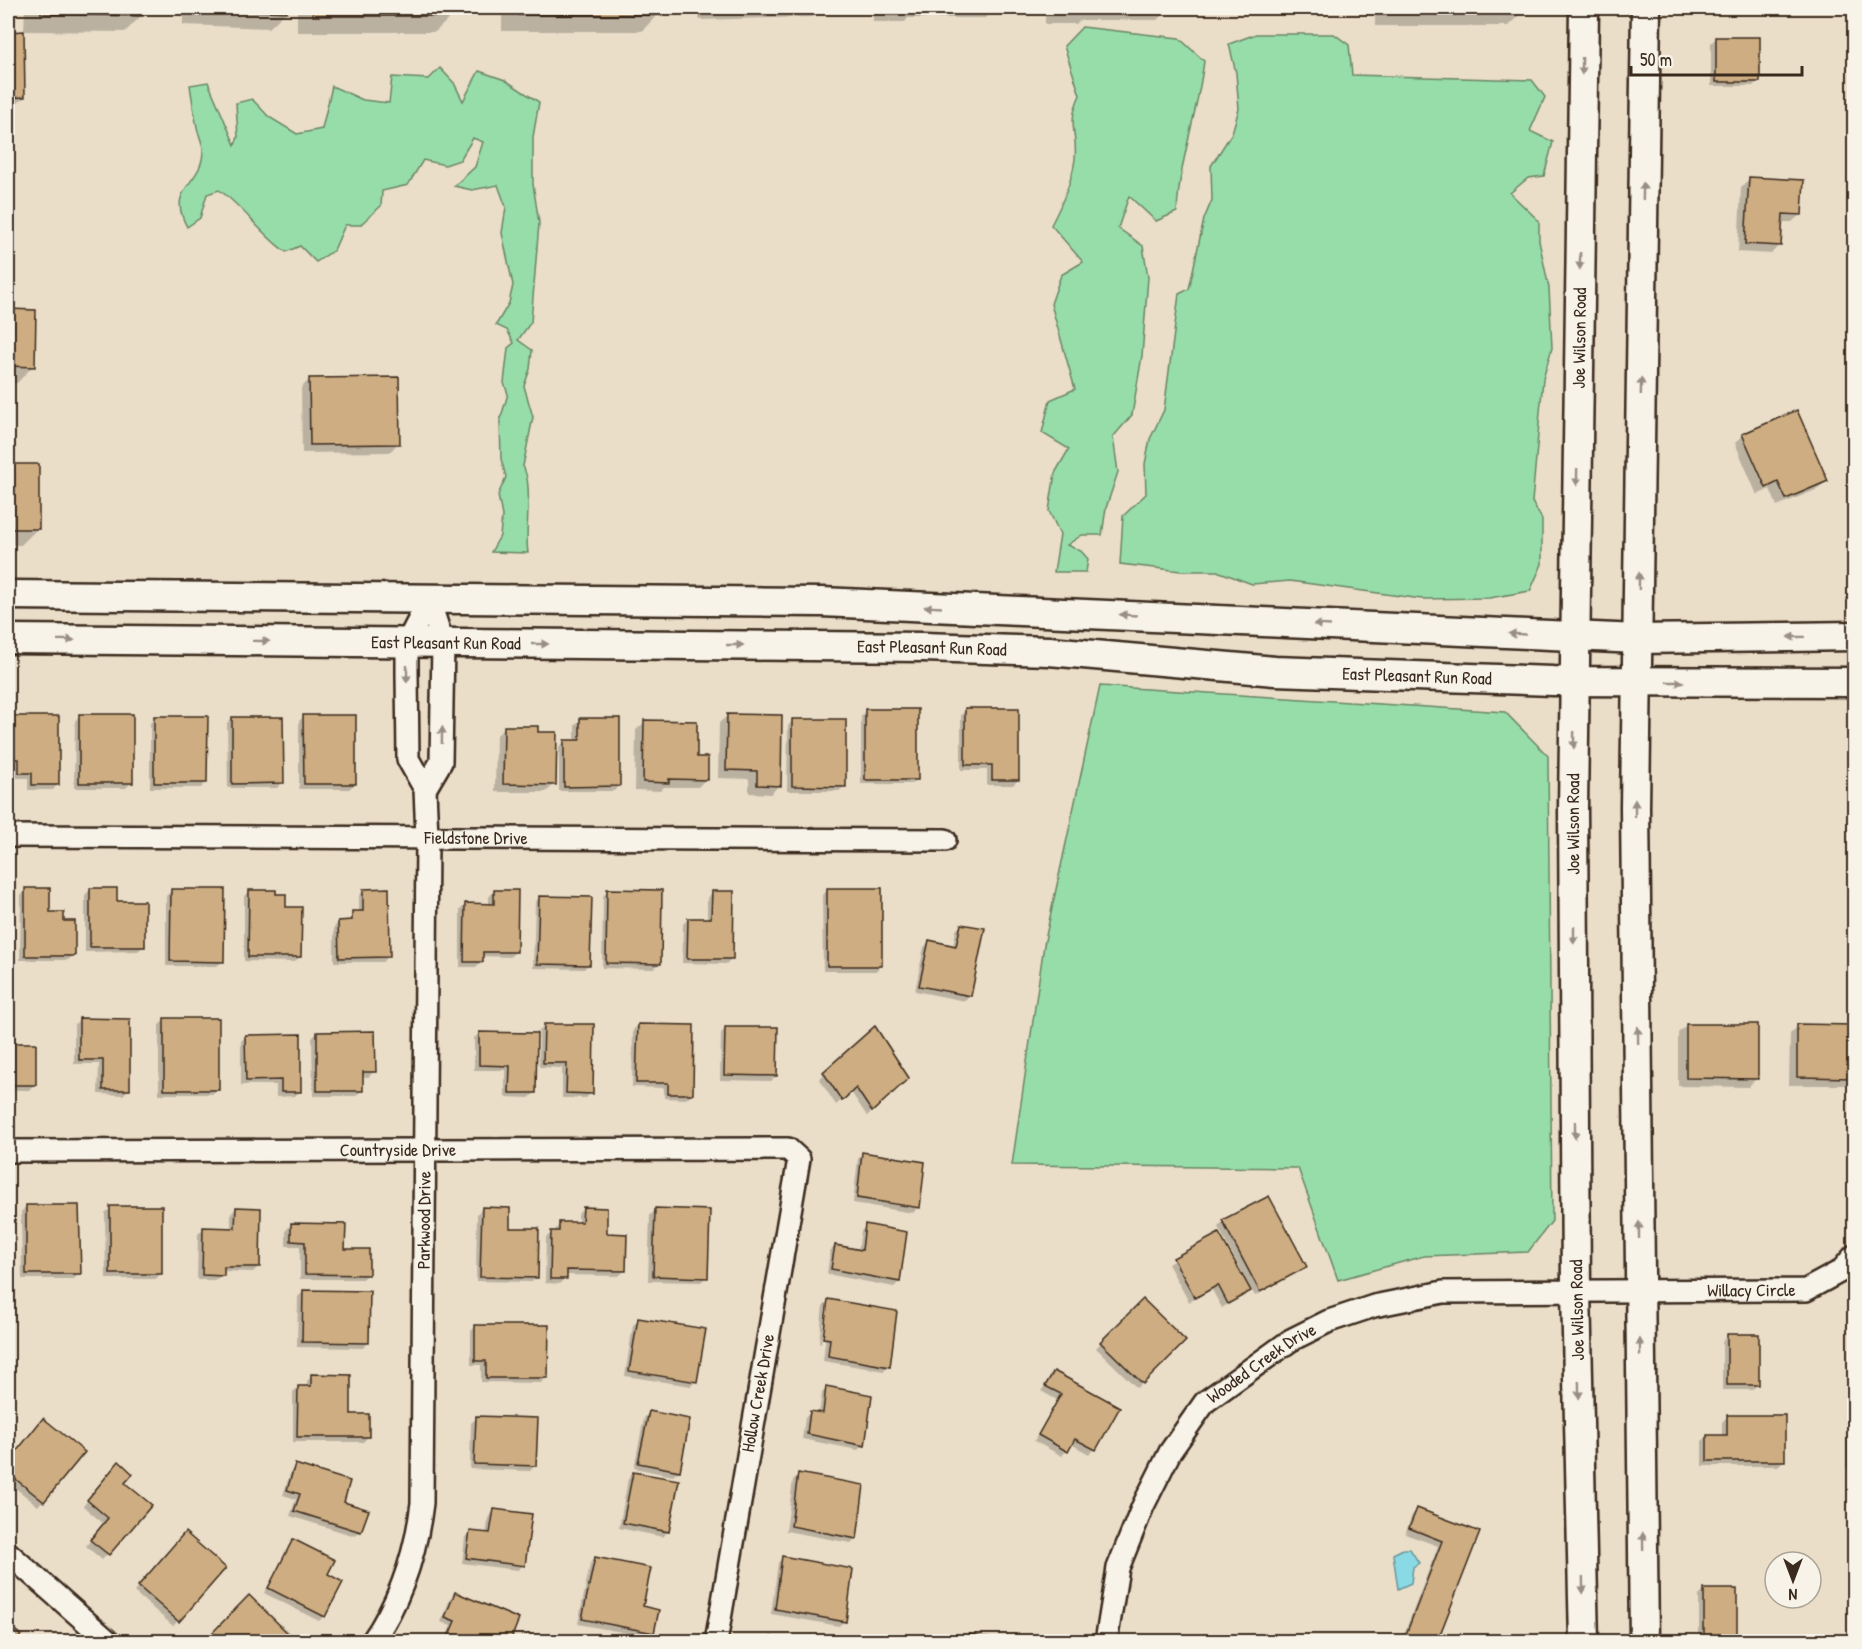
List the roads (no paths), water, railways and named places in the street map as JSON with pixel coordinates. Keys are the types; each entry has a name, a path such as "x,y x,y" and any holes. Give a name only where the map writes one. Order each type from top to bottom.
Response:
{"main road":[{"name":"Joe Wilson Road","path":"1584,8 1575,682 1576,1290 1584,1641"},
{"path":"1644,1641 1635,808 1646,8"},
{"path":"8,595 822,602 1576,637 1638,639 1854,636"},
{"name":"East Pleasant Run Road","path":"8,639 922,647 1050,651 1275,670 1575,682 1854,682"}],"street":[{"name":"Parkwood Drive","path":"372,1641 405,1579 418,1535 422,1503 427,837 425,789 408,759 407,643 429,600"},
{"path":"425,789 441,762 443,643 429,600"},
{"name":"Fieldstone Drive","path":"8,836 945,840"},
{"name":"Countryside Drive","path":"8,1151 425,1148 788,1149"},
{"name":"Hollow Creek Drive","path":"716,1641 798,1158 788,1149"},
{"name":"Willacy Circle","path":"1576,1290 1806,1290 1841,1271 1854,1256"},
{"name":"Wooded Creek Drive","path":"1106,1641 1118,1568 1143,1506 1170,1452 1205,1402 1213,1396 1291,1340 1329,1321 1374,1306 1443,1292 1576,1290"},
{"path":"8,1552 110,1641"}],"water":[{"path":"1403,1549 1410,1549 1419,1563 1413,1567 1411,1583 1398,1589 1393,1554"}]}
